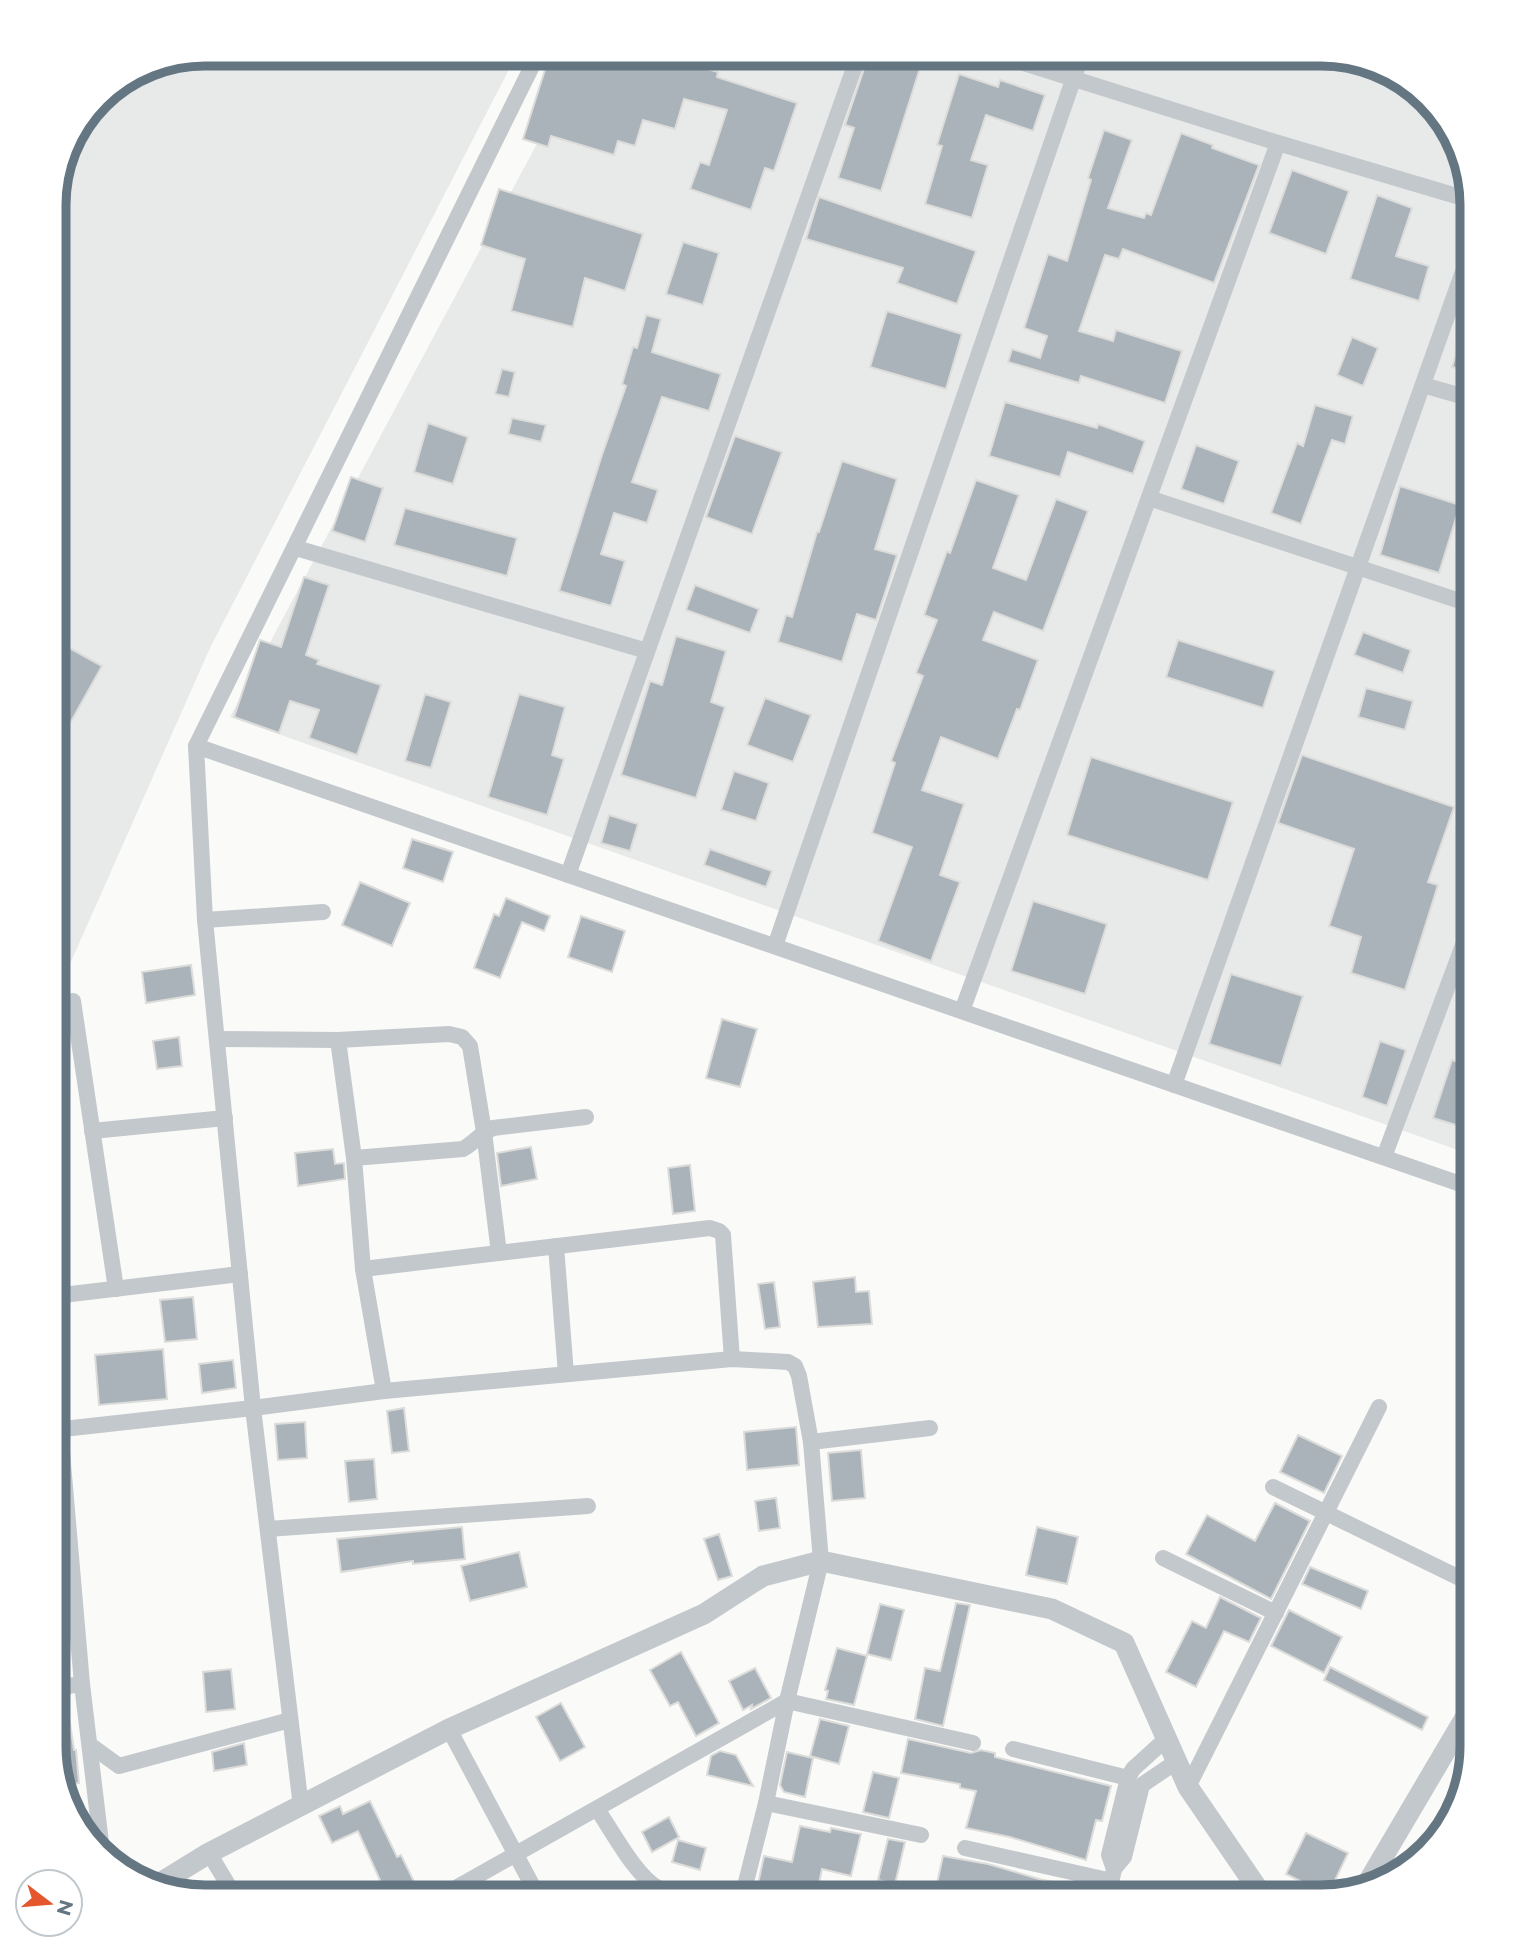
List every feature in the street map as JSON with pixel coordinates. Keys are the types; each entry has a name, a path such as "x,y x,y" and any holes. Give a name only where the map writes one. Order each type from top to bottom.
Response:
{"street":[{"path":"301,1807 253,1408 205,920 196,746 532,67"},
{"path":"568,875 854,67"},
{"path":"1036,67 1459,197"},
{"path":"775,946 1078,67"},
{"path":"962,1011 1278,143"},
{"path":"1174,1085 1460,280"},
{"path":"1423,385 1460,396"},
{"path":"1149,498 1460,601"},
{"path":"296,548 647,652"},
{"path":"196,746 1460,1184"},
{"path":"205,920 323,912"},
{"path":"1384,1157 1460,953"},
{"path":"73,1001 116,1289"},
{"path":"218,1039 338,1040 449,1034 462,1037 470,1046 499,1253"},
{"path":"338,1040 354,1158 363,1269 384,1391"},
{"path":"92,1131 225,1118"},
{"path":"354,1158 463,1149 484,1132 494,1128 586,1118"},
{"path":"363,1269 710,1228 719,1230 723,1235 732,1359"},
{"path":"556,1246 566,1374"},
{"path":"66,1295 240,1274"},
{"path":"66,1428 384,1391 732,1359 788,1362 794,1366 800,1376 811,1442 821,1561 745,1885"},
{"path":"1188,1787 1379,1407"},
{"path":"811,1442 930,1428"},
{"path":"1273,1487 1460,1578"},
{"path":"268,1529 588,1506"},
{"path":"1163,1558 1276,1613"},
{"path":"166,1879 209,1853 449,1729 704,1614 763,1576 821,1561 1052,1609 1124,1643 1188,1787 1255,1885"},
{"path":"66,1580 100,1837"},
{"path":"66,1686 82,1684"},
{"path":"462,1885 787,1700 973,1742"},
{"path":"89,1745 119,1766 290,1720"},
{"path":"1372,1875 1460,1727"},
{"path":"449,1729 532,1885"},
{"path":"1113,1875 1109,1856 1128,1778 1133,1769 1166,1739"},
{"path":"1013,1749 1128,1778"},
{"path":"1111,1885 1113,1875 1124,1857 1142,1785 1176,1762"},
{"path":"766,1803 921,1835"},
{"path":"597,1809 643,1877 655,1885"},
{"path":"965,1848 1113,1875"},
{"path":"209,1853 228,1885"}],"shaded area":[{"path":"510,67 210,648 66,972 67,197 77,152 95,121 114,101 152,77 179,69"},
{"path":"578,67 1329,67 1374,77 1398,90 1425,114 1449,152 1455,170 1460,206 1460,1151 230,717"}],"building":[{"path":"546,67 700,67 718,72 717,77 797,103 774,171 765,168 751,210 690,189 700,162 709,165 727,110 684,99 675,129 643,120 635,146 618,141 614,155 551,136 548,147 523,139"},
{"path":"865,67 920,67 881,191 838,178 854,128 845,125"},
{"path":"959,74 998,87 1000,80 1045,95 1033,131 986,115 971,160 988,165 972,218 925,204 942,146 937,145"},
{"path":"1104,130 1132,140 1108,208 1144,218 1146,213 1151,215 1181,133 1213,145 1212,148 1259,165 1214,283 1123,249 1119,259 1105,255 1079,331 1113,341 1116,330 1182,351 1165,403 1081,376 1079,383 1008,362 1012,349 1040,358 1047,336 1024,328 1048,254 1067,261 1091,180 1088,178"},
{"path":"1292,170 1349,191 1326,254 1269,233"},
{"path":"499,189 643,234 625,291 585,278 573,327 511,311 525,259 481,245"},
{"path":"1377,195 1412,208 1396,256 1429,266 1419,301 1350,279"},
{"path":"819,197 976,251 957,304 897,283 903,268 806,239"},
{"path":"683,242 719,253 703,305 666,294"},
{"path":"887,311 962,334 946,389 870,367"},
{"path":"646,315 661,319 652,352 721,374 709,411 662,397 632,482 658,490 647,523 614,513 601,554 625,561 611,606 559,591 626,386 622,384 633,347 637,348"},
{"path":"1352,337 1378,348 1363,386 1337,375"},
{"path":"1460,342 1460,369 1452,367"},
{"path":"502,369 515,372 509,397 495,394"},
{"path":"1005,402 1097,428 1098,424 1145,441 1133,474 1068,452 1060,477 989,456"},
{"path":"1315,405 1353,416 1345,444 1332,440 1301,524 1271,513 1297,443 1303,446"},
{"path":"512,418 546,425 541,442 508,434"},
{"path":"428,423 468,437 453,484 414,472"},
{"path":"735,436 782,452 752,534 706,517"},
{"path":"1196,445 1239,461 1224,504 1181,489"},
{"path":"842,461 897,479 875,549 897,555 876,620 857,614 842,662 778,642 786,615 792,617 817,532"},
{"path":"351,477 383,488 365,542 332,531"},
{"path":"976,480 1019,495 993,568 1026,580 1056,499 1088,511 1043,631 994,612 983,640 1038,660 998,759 941,737 922,790 964,804 940,875 960,882 931,961 878,941 912,847 872,833 895,763 891,761 923,676 916,673 937,620 924,615"},
{"path":"1400,486 1460,505 1439,573 1380,555"},
{"path":"405,508 517,538 507,576 394,545"},
{"path":"304,577 329,585 306,655 319,660 317,664 381,685 357,755 309,738 319,710 290,701 279,733 234,717 260,640 281,647"},
{"path":"695,585 759,609 750,633 686,610"},
{"path":"1363,632 1411,650 1403,673 1354,655"},
{"path":"676,636 726,651 711,702 725,707 696,798 621,775 650,681 662,685"},
{"path":"1178,640 1275,671 1263,708 1166,677"},
{"path":"67,646 102,666 67,729"},
{"path":"1366,688 1413,701 1405,730 1358,717"},
{"path":"425,694 451,702 431,768 405,761"},
{"path":"519,694 565,707 552,755 564,759 547,815 488,797"},
{"path":"765,698 811,715 793,762 747,745"},
{"path":"1302,755 1454,807 1428,882 1438,885 1405,990 1351,973 1361,937 1329,926 1354,849 1278,823"},
{"path":"1091,757 1233,802 1208,880 1067,835"},
{"path":"734,771 769,783 756,821 721,810"},
{"path":"609,815 638,824 630,851 601,843"},
{"path":"412,839 453,852 443,882 403,868"},
{"path":"710,849 772,871 766,887 704,865"},
{"path":"360,882 410,903 392,946 342,925"},
{"path":"506,898 550,916 544,931 522,922 500,978 474,968 494,914 499,916"},
{"path":"1033,901 1107,924 1085,994 1011,971"},
{"path":"581,916 625,931 612,972 568,957"},
{"path":"191,965 195,995 146,1003 142,972"},
{"path":"1231,974 1303,996 1281,1066 1209,1044"},
{"path":"722,1019 757,1029 740,1087 706,1078"},
{"path":"179,1037 182,1066 157,1069 153,1041"},
{"path":"1380,1041 1406,1050 1387,1106 1362,1097"},
{"path":"1460,1056 1460,1126 1433,1118 1452,1060 1458,1062"},
{"path":"531,1147 537,1179 501,1186 497,1153"},
{"path":"333,1149 335,1164 344,1163 345,1179 298,1186 295,1153"},
{"path":"690,1165 695,1211 673,1214 668,1168"},
{"path":"855,1277 856,1292 869,1291 872,1324 818,1327 813,1282"},
{"path":"774,1282 780,1327 765,1329 758,1284"},
{"path":"193,1297 197,1339 165,1342 160,1300"},
{"path":"163,1349 167,1399 99,1405 95,1355"},
{"path":"233,1360 236,1388 202,1393 199,1364"},
{"path":"404,1408 409,1451 392,1453 387,1411"},
{"path":"305,1422 307,1458 278,1460 275,1424"},
{"path":"796,1427 799,1465 747,1470 744,1432"},
{"path":"1298,1435 1342,1456 1324,1493 1280,1472"},
{"path":"861,1450 865,1498 832,1501 828,1453"},
{"path":"374,1459 377,1499 349,1502 345,1461"},
{"path":"776,1498 780,1528 759,1531 755,1501"},
{"path":"1275,1503 1310,1521 1271,1599 1186,1554 1207,1515 1255,1541"},
{"path":"462,1527 465,1559 413,1564 413,1561 341,1572 337,1539"},
{"path":"1037,1527 1078,1537 1067,1584 1026,1575"},
{"path":"719,1534 732,1576 718,1580 704,1539"},
{"path":"519,1552 527,1587 470,1601 461,1566"},
{"path":"1310,1567 1368,1591 1361,1609 1302,1584"},
{"path":"1220,1597 1261,1618 1249,1642 1224,1631 1196,1687 1166,1672 1192,1621 1206,1628"},
{"path":"956,1603 970,1605 943,1726 915,1719 925,1668 940,1671"},
{"path":"880,1604 904,1610 891,1660 867,1654"},
{"path":"1289,1610 1342,1637 1324,1673 1271,1646"},
{"path":"837,1648 867,1656 854,1705 826,1699 828,1691 825,1690"},
{"path":"681,1652 719,1723 696,1736 678,1702 670,1706 650,1670"},
{"path":"1330,1667 1428,1717 1422,1730 1324,1680"},
{"path":"755,1668 771,1698 751,1709 752,1705 743,1710 729,1681"},
{"path":"231,1669 235,1709 206,1712 203,1672"},
{"path":"561,1703 585,1747 560,1761 536,1717"},
{"path":"66,1717 69,1717 76,1750 79,1783 72,1784 69,1773"},
{"path":"820,1719 849,1726 839,1764 810,1756"},
{"path":"908,1739 971,1753 981,1750 995,1753 995,1757 1111,1786 1102,1821 1096,1820 1086,1860 1010,1837 966,1828 976,1791 960,1788 960,1784 901,1773"},
{"path":"244,1743 247,1765 214,1771 212,1752"},
{"path":"720,1751 736,1755 753,1786 707,1775 711,1756"},
{"path":"787,1752 813,1758 805,1797 784,1792 780,1785"},
{"path":"873,1772 899,1778 889,1818 863,1812"},
{"path":"370,1801 397,1857 401,1855 416,1885 382,1885 358,1831 332,1843 319,1816 340,1806 343,1814"},
{"path":"669,1817 679,1837 652,1852 642,1832"},
{"path":"800,1826 861,1834 851,1876 822,1869 819,1885 758,1885 764,1856 792,1862"},
{"path":"1306,1833 1348,1853 1333,1885 1308,1885 1286,1874"},
{"path":"888,1839 905,1842 895,1884 878,1880"},
{"path":"678,1840 706,1848 700,1870 672,1862"},
{"path":"943,1856 988,1864 1067,1885 937,1885"}]}
